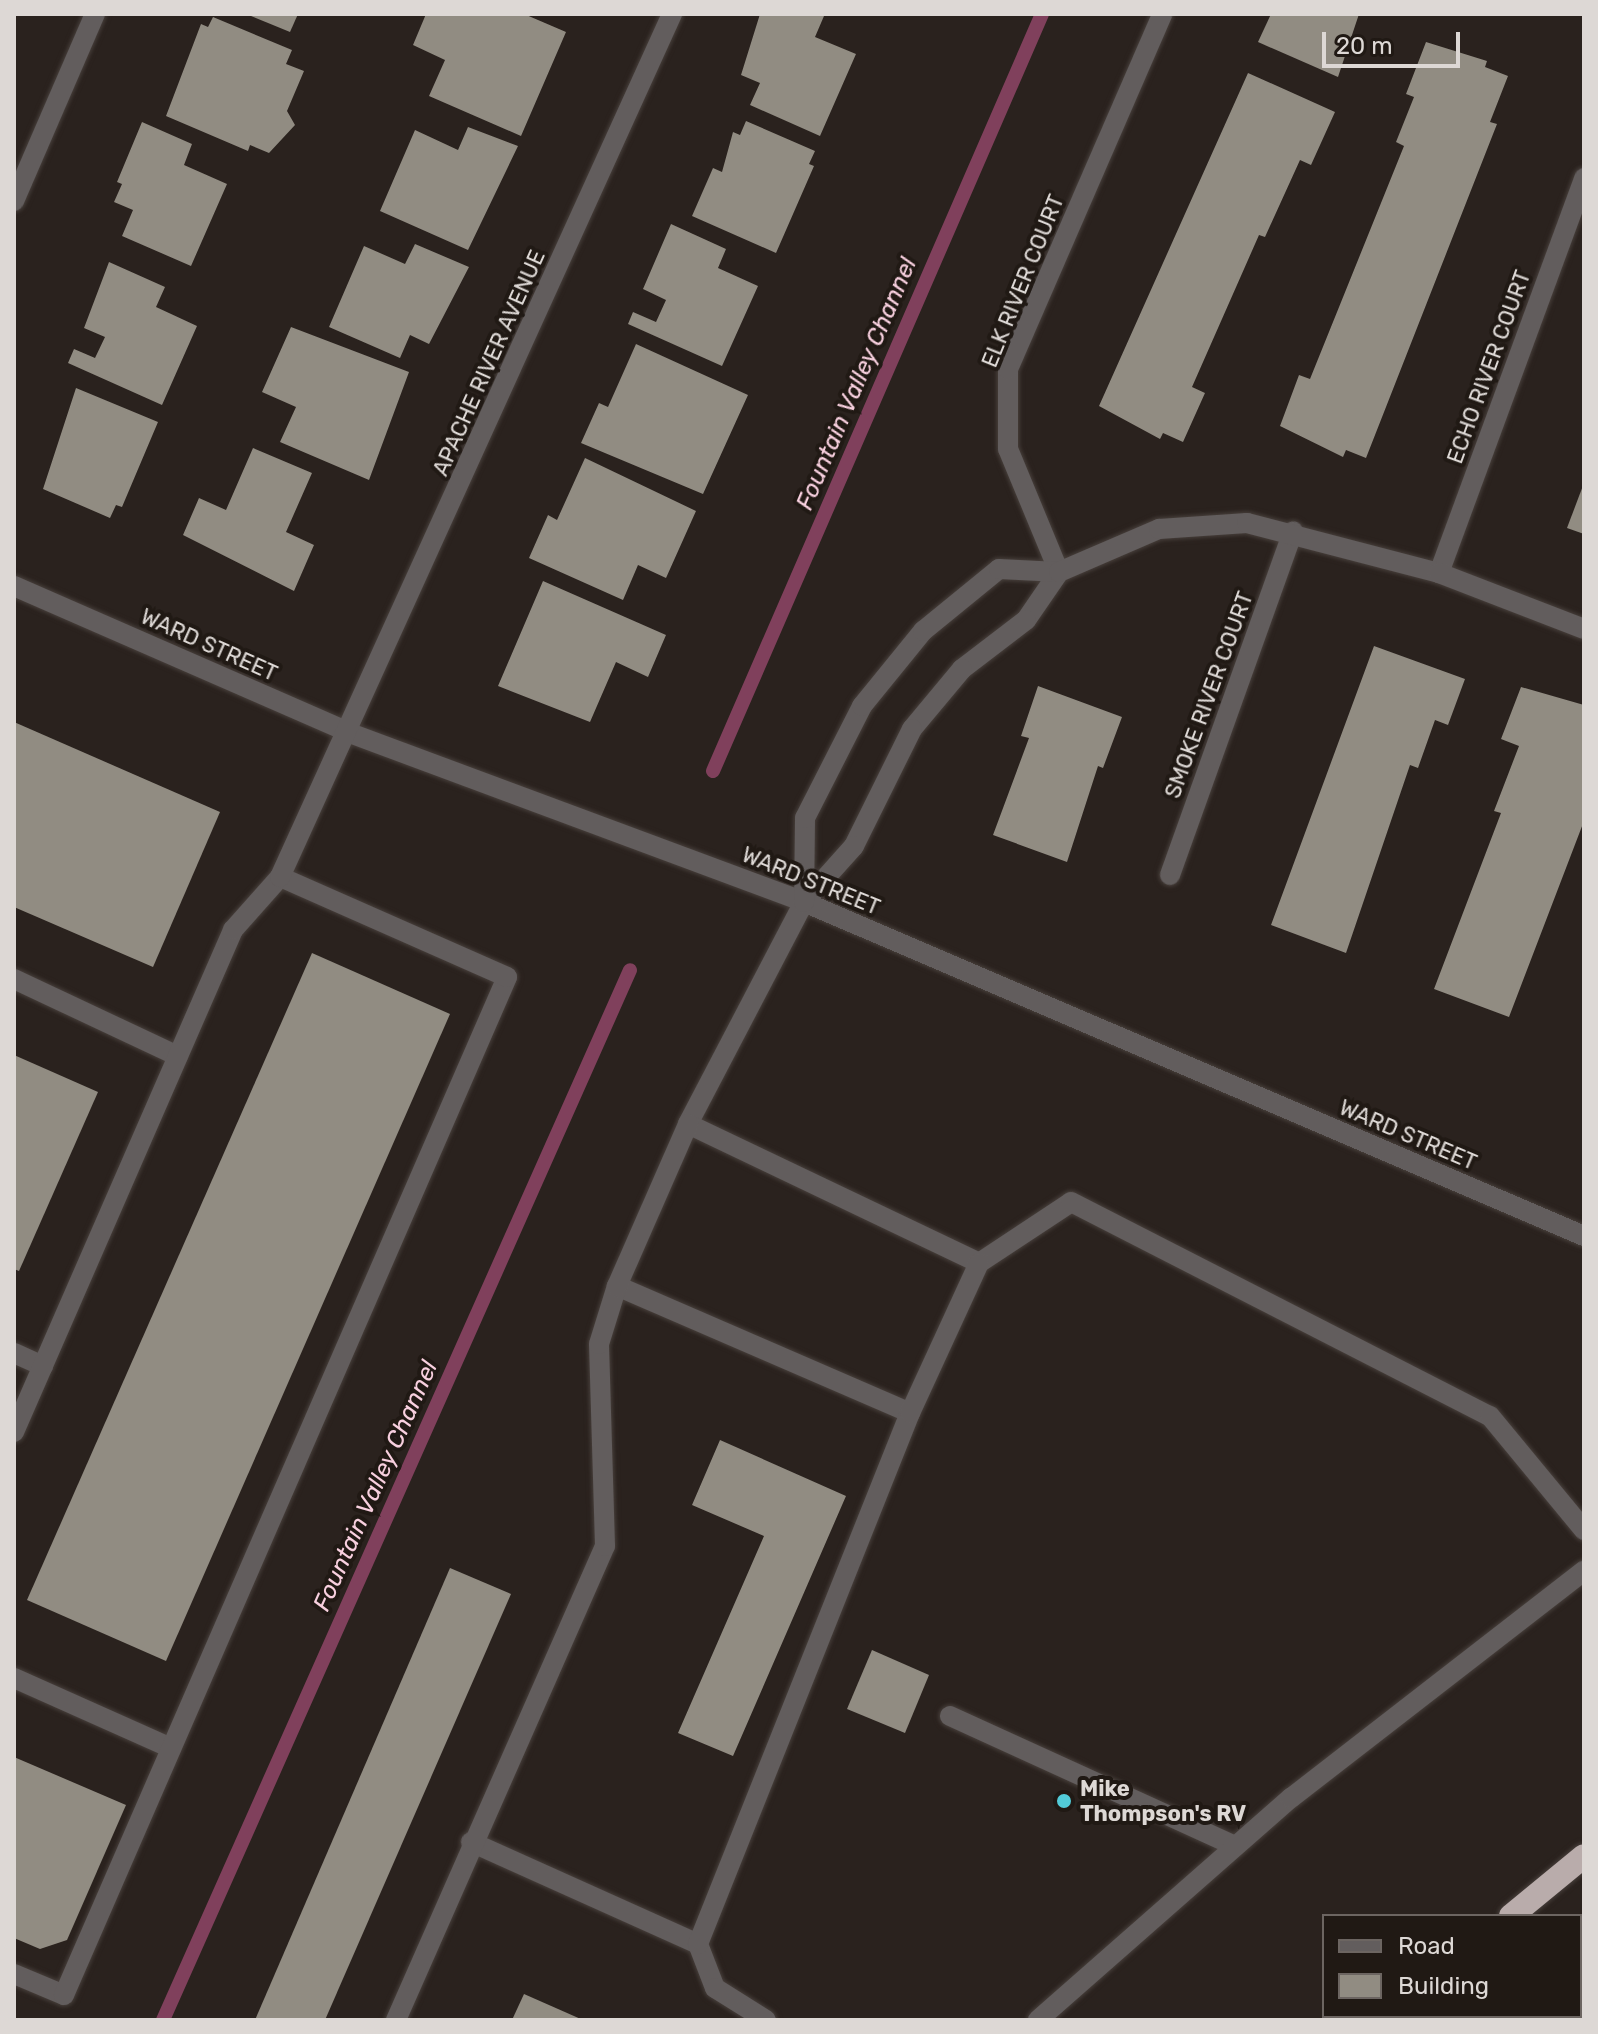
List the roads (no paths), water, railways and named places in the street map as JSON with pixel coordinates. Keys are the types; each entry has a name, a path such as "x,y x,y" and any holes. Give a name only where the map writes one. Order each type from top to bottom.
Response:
{"highway":[{"path":"1513,1914 1584,1856"}],"street":[{"path":"14,201 95,14"},
{"name":"APACHE RIVER AVENUE","path":"14,1432 233,930 280,877 350,733 672,14"},
{"name":"ELK RIVER COURT","path":"1059,572 1008,449 1008,369 1162,14"},
{"name":"ECHO RIVER COURT","path":"1439,573 1584,178"},
{"path":"804,902 805,818 862,706 923,631 999,569 1059,572 1159,529 1247,523 1293,531 1439,573 1584,629"},
{"name":"SMOKE RIVER COURT","path":"1170,875 1293,531"},
{"path":"396,2020 471,1842 605,1546 599,1344 617,1286 688,1124 804,902 854,846 912,729 962,669 1026,620 1059,572"},
{"name":"WARD STREET","path":"14,586 350,733 804,902 1584,1236"},
{"path":"14,1974 64,1995 507,977 280,877"},
{"path":"14,979 178,1056"},
{"path":"688,1124 979,1263"},
{"path":"766,2020 715,1988 698,1944 910,1413 979,1263 1071,1202 1490,1416 1584,1530"},
{"path":"617,1286 910,1413"},
{"path":"14,1353 43,1366"},
{"path":"1038,2020 1235,1846 1584,1571"},
{"path":"14,1678 171,1748"},
{"path":"950,1716 1235,1846"},
{"path":"471,1842 698,1944"}],"waterway":[{"name":"Fountain Valley Channel","path":"713,771 1042,14"},
{"name":"Fountain Valley Channel","path":"163,2020 630,970"}],"place":[{"name":"Mike Thompson's RV","path":"1064,1801"}]}
